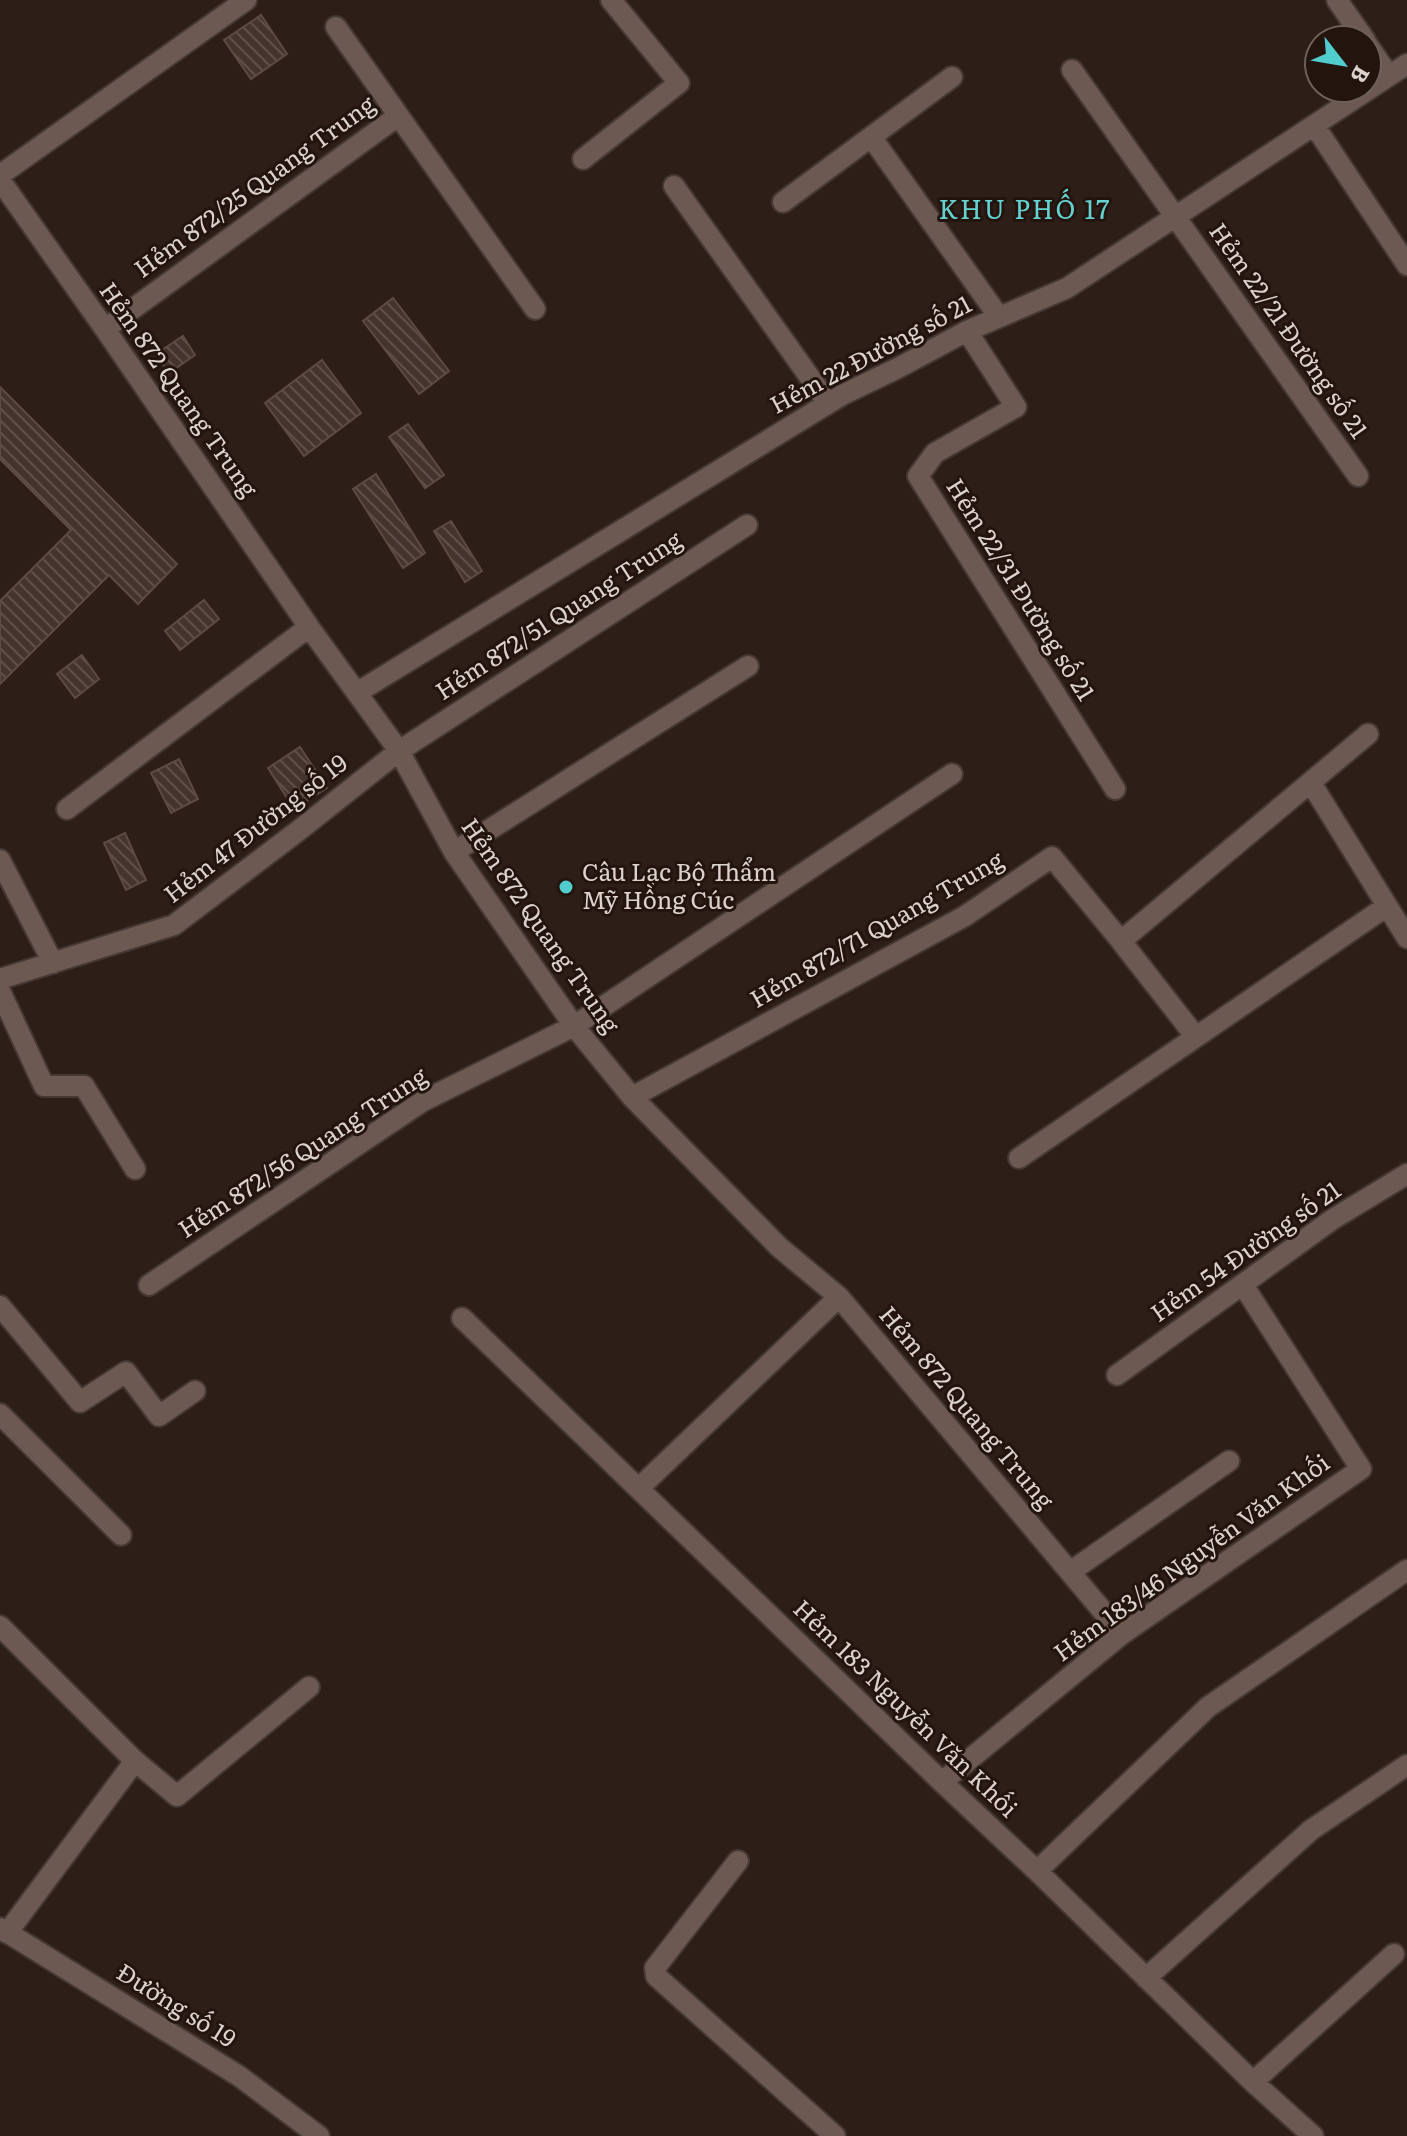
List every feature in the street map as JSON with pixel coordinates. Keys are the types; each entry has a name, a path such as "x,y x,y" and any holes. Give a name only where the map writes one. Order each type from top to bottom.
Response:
{"street":[{"path":"0,177 246,0"},
{"path":"583,159 679,83 611,0"},
{"path":"1337,0 1354,24"},
{"name":"Hẻm 872/25 Quang Trung","path":"336,27 535,309"},
{"name":"Hẻm 22 Đường số 21","path":"358,692 828,403 967,331 1067,288 1407,64"},
{"path":"1383,67 1389,76"},
{"name":"Hẻm 22/21 Đường số 21","path":"1072,70 1358,476"},
{"path":"783,202 952,77"},
{"name":"Hẻm 872/25 Quang Trung","path":"105,329 398,116"},
{"path":"1314,125 1407,265"},
{"path":"872,138 999,317"},
{"name":"Hẻm 872 Quang Trung","path":"0,177 309,627 399,751 454,852 574,1026 632,1097 779,1247 839,1297 1122,1634"},
{"path":"674,186 828,403"},
{"name":"Hẻm 22/31 Đường số 21","path":"967,331 1016,407 935,453 918,476 1115,789"},
{"name":"Hẻm 872/51 Quang Trung","path":"399,751 747,525"},
{"path":"67,809 309,627"},
{"path":"454,852 748,666"},
{"path":"1121,941 1368,734"},
{"name":"Hẻm 47 Đường số 19","path":"0,979 174,925 399,751"},
{"name":"Hẻm 872/56 Quang Trung","path":"149,1285 423,1101 574,1026 952,774"},
{"path":"1311,783 1407,938"},
{"name":"Hẻm 872/71 Quang Trung","path":"632,1097 965,916 1052,857 1196,1037"},
{"path":"0,860 53,963"},
{"path":"1019,1158 1387,906"},
{"path":"0,991 44,1086 84,1086 135,1169"},
{"name":"Hẻm 54 Đường số 21","path":"1117,1375 1333,1219 1407,1174"},
{"name":"Hẻm 183/46 Nguyễn Văn Khối","path":"942,1782 1122,1634 1361,1469 1243,1285"},
{"path":"639,1488 839,1297"},
{"path":"0,1306 80,1402 126,1372 159,1416 195,1391"},
{"name":"Hẻm 183 Nguyễn Văn Khối","path":"462,1318 1253,2082 1313,2136"},
{"path":"4,1425 121,1535"},
{"path":"1070,1572 1229,1461"},
{"path":"1037,1871 1208,1707 1407,1570"},
{"path":"0,1626 135,1761 177,1796 309,1687"},
{"path":"4,1930 135,1761"},
{"path":"1146,1978 1311,1830 1407,1765"},
{"path":"738,1861 655,1968 656,1976 835,2136"},
{"name":"Đường số 19","path":"4,1930 239,2076 319,2136"},
{"path":"1253,2082 1394,1954"}],"building":[{"path":"261,15 287,54 251,79 224,40"},
{"path":"393,298 449,371 419,394 363,321"},
{"path":"183,336 195,355 169,373 156,354"},
{"path":"322,360 361,413 304,456 265,403"},
{"path":"0,387 177,564 138,604 109,575 0,684 0,601 71,530 0,459"},
{"path":"408,424 444,475 425,488 389,437"},
{"path":"376,474 425,553 403,568 353,489"},
{"path":"451,521 482,571 465,582 434,531"},
{"path":"204,600 219,619 180,650 165,631"},
{"path":"82,655 99,679 75,698 57,674"},
{"path":"300,747 327,788 294,809 268,768"},
{"path":"179,759 198,799 171,813 151,773"},
{"path":"125,833 146,880 126,890 104,843"}],"place":[{"name":"Câu Lạc Bộ Thẩm Mỹ Hồng Cúc","path":"566,887"}],"district":[{"name":"KHU PHỐ 17","path":"1025,210"}]}
